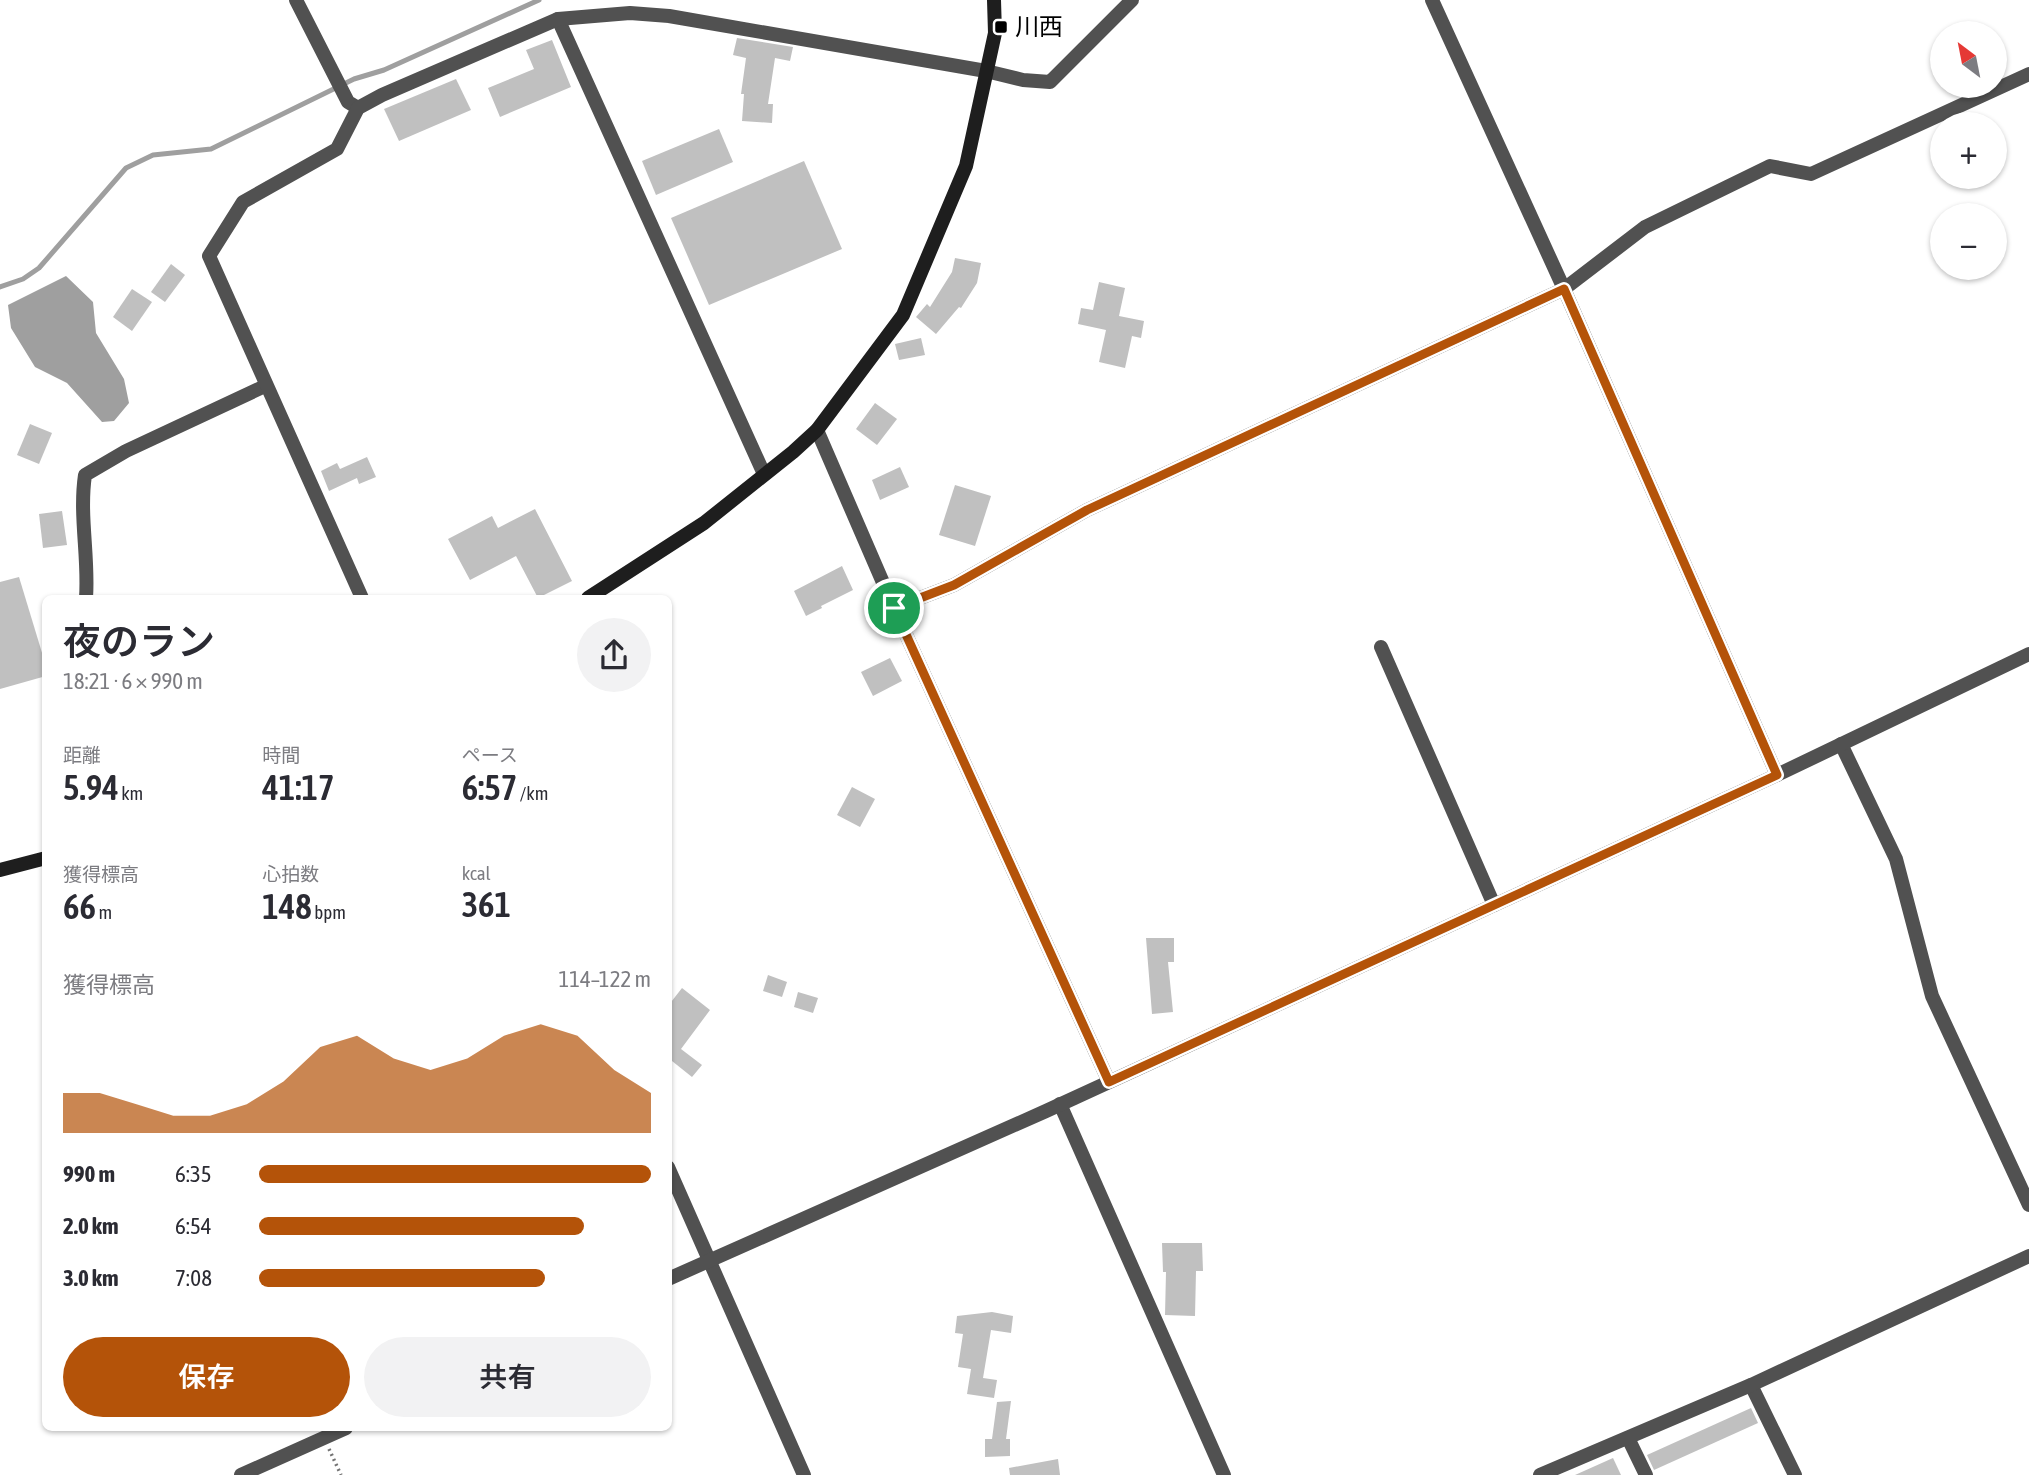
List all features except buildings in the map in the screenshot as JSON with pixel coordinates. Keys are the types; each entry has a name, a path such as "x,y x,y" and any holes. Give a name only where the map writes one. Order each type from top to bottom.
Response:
{"street":[{"path":"296,0 348,102 358,108"},
{"path":"593,595 704,523 817,430 903,315 966,166 995,33 994,0"},
{"path":"361,595 209,256 243,202 337,149 358,108 382,95 558,19 630,13 669,16 986,71 1023,80 1050,82 1132,0"},
{"path":"1432,0 1564,289 1777,775"},
{"path":"558,19 764,474"},
{"path":"894,608 954,585 1087,510 1564,289 1645,227 1770,166 1811,174 2029,74"},
{"path":"86,595 88,568 82,498 85,475 126,451 265,386"},
{"path":"817,430 894,608 1109,1082"},
{"path":"1381,647 1494,905"},
{"path":"672,1277 1109,1082 1777,775 2029,654"},
{"path":"1841,744 1896,859 1932,996 2029,1206"},
{"path":"0,870 42,859"},
{"path":"1060,1104 1224,1475"},
{"path":"672,1176 804,1475"},
{"path":"1540,1475 1751,1385 2029,1256"},
{"path":"1751,1385 1796,1475"},
{"path":"241,1475 339,1431"},
{"path":"1628,1438 1646,1475"}],"shaded area":[{"path":"66,276 93,302 96,333 124,379 129,403 114,421 102,422 67,383 35,367 11,328 8,305"}],"waterway":[{"path":"0,287 23,279 39,268 126,168 153,155 211,149 354,79 384,70 539,0"}],"place":[{"name":"川西","path":"1001,27"}],"route":[{"path":"1564,289 1777,775 1109,1082 894,608 954,585 1017,552 1087,510 1564,289"}]}
